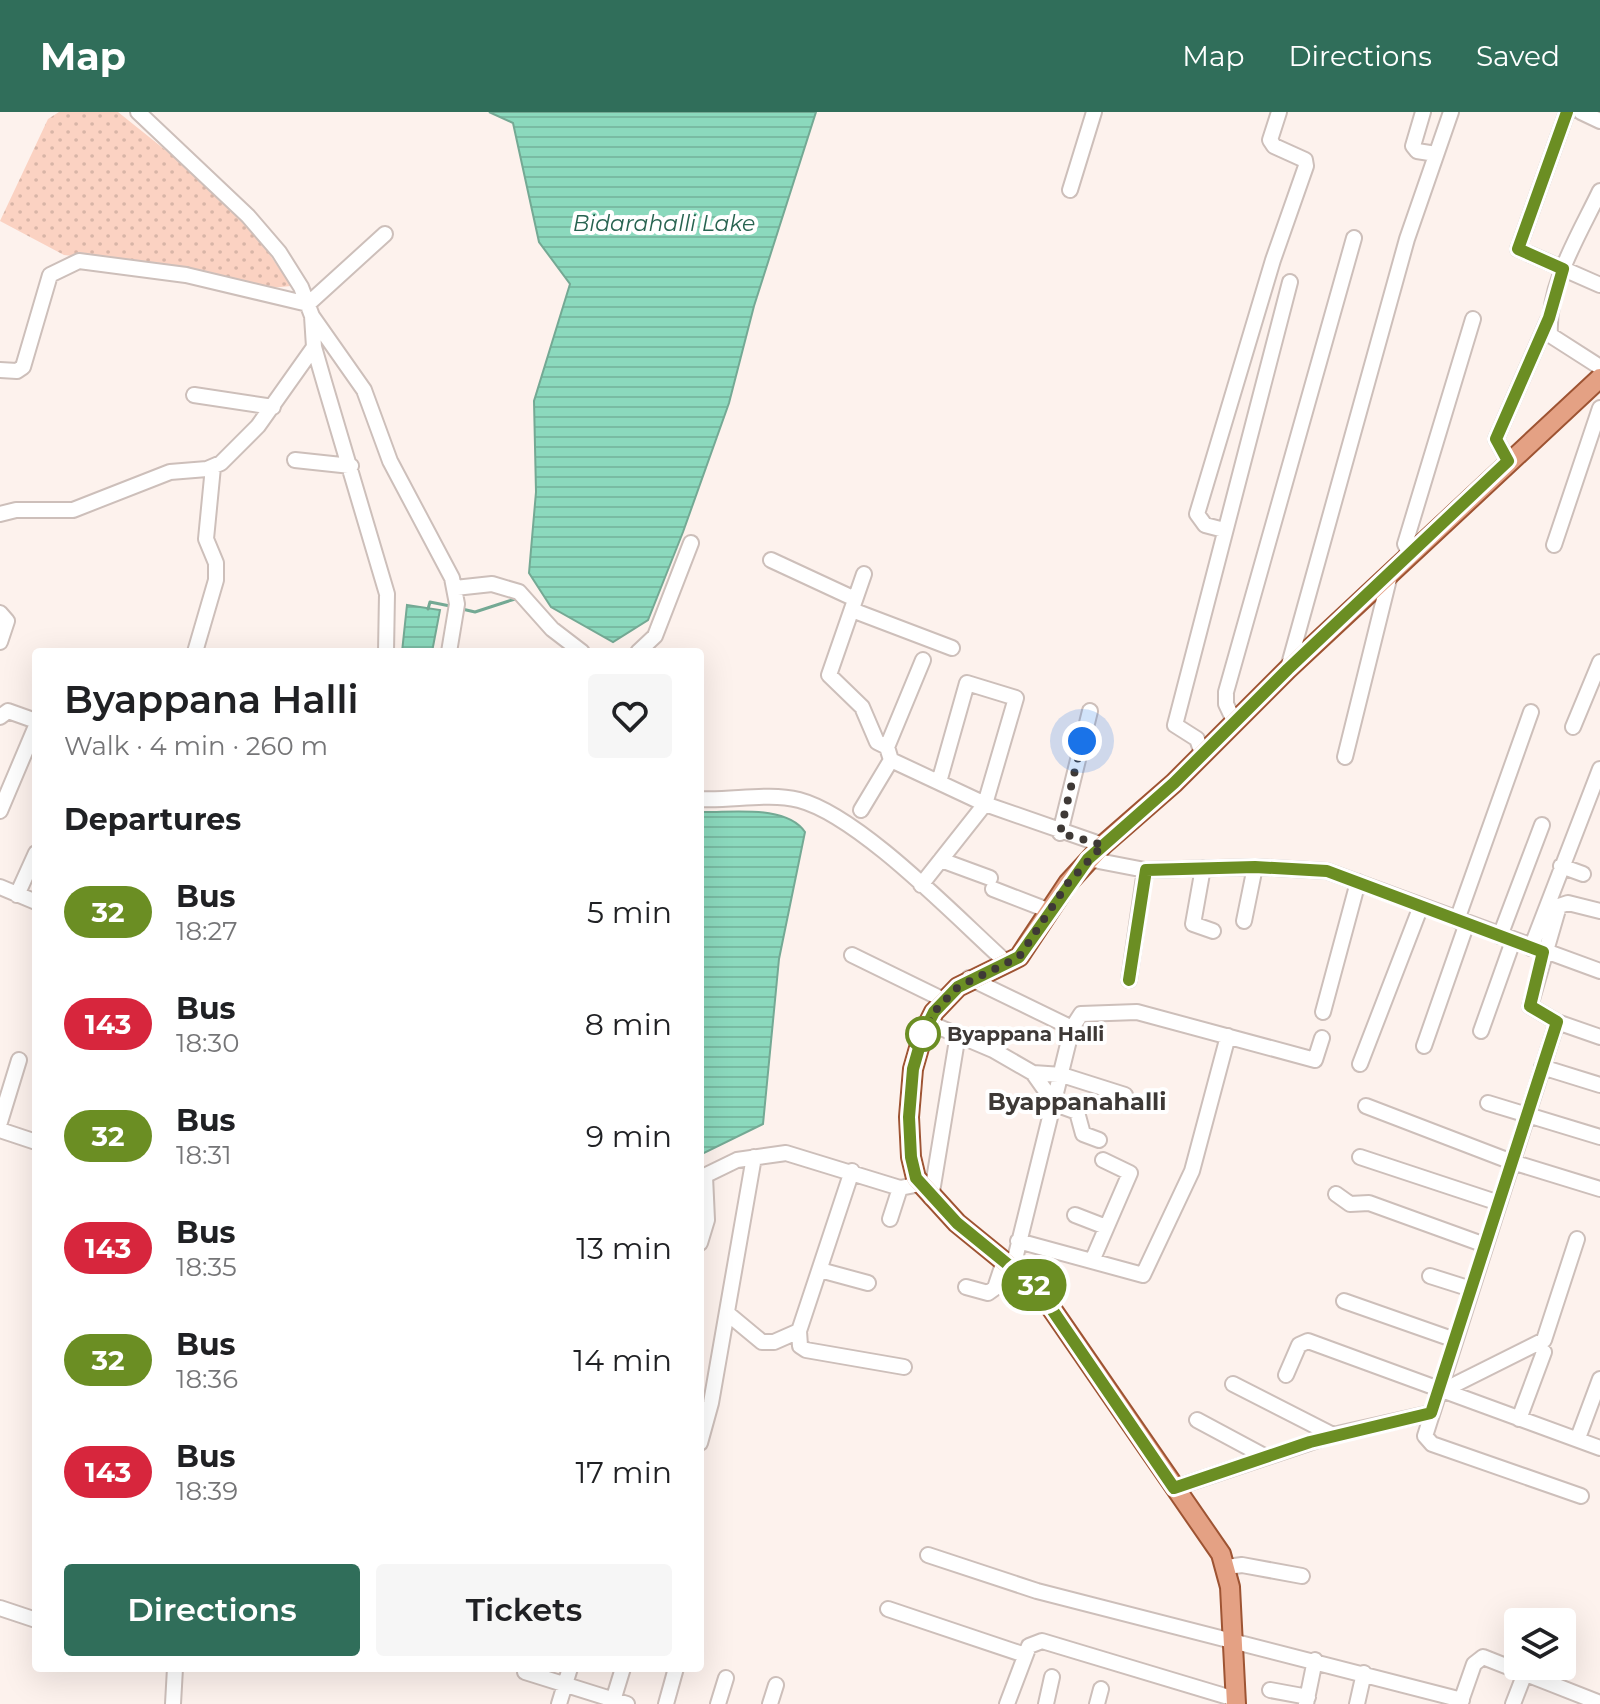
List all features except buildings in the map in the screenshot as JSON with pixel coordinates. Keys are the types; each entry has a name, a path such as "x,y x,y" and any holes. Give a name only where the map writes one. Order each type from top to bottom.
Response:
{"main road":[{"path":"1235,1701 1227,1567 1034,1285 925,1191 911,1157 909,1117 915,1060 927,1022 944,1000 969,978 1007,963 1023,952 1088,859 1203,756 1288,669 1600,378"}],"street":[{"path":"138,112 248,216 288,265 310,310 364,390 390,461 444,558 455,588 456,628 450,648"},
{"path":"1070,190 1094,112"},
{"path":"1224,530 1200,521 1197,514 1199,503 1273,260 1306,166 1299,155 1274,146 1270,140 1279,112"},
{"path":"1423,112 1413,146 1417,151 1436,154"},
{"path":"1288,669 1407,239 1451,112"},
{"path":"1567,112 1518,249 1600,285"},
{"path":"1581,112 1600,121"},
{"path":"1508,461 1496,439 1549,318 1563,269 1600,191"},
{"path":"310,310 385,234"},
{"path":"1235,723 1226,704 1226,692 1354,238"},
{"path":"0,370 17,371 23,367 50,275 74,262 186,275 310,310"},
{"path":"1203,756 1197,739 1175,725 1290,282"},
{"path":"310,310 314,347 390,606 386,648"},
{"path":"1549,318 1550,335 1600,367"},
{"path":"1410,554 1405,544 1473,319"},
{"path":"0,514 16,510 73,510 170,472 213,467 231,455 273,407 314,347"},
{"path":"194,395 273,407"},
{"path":"1554,545 1600,408"},
{"path":"295,460 351,466"},
{"path":"196,648 216,580 216,563 206,539 213,467"},
{"path":"642,648 655,636 691,543"},
{"path":"771,560 854,604 952,648"},
{"path":"864,574 829,675 862,707 877,742 889,754 985,804 1060,833 1103,845"},
{"path":"1345,757 1390,574"},
{"path":"455,588 492,584 519,592 552,629 577,648"},
{"path":"0,613 7,621 0,642"},
{"path":"861,810 889,754 923,660"},
{"path":"1573,727 1594,693 1600,662"},
{"path":"921,885 985,804 1016,698 967,683 939,782"},
{"path":"0,717 8,711 32,722"},
{"path":"1060,833 1090,711"},
{"path":"1424,1046 1531,712"},
{"path":"0,811 32,734"},
{"path":"1600,769 1561,866 1537,950 1530,1006 1557,1022 1600,1037"},
{"path":"704,797 803,801 873,844 1007,963"},
{"path":"1481,1031 1542,825"},
{"path":"1088,859 1145,870 1255,867 1327,871 1600,971"},
{"path":"941,860 1050,911"},
{"path":"17,895 32,862"},
{"path":"1561,866 1583,874"},
{"path":"1244,921 1255,867"},
{"path":"1203,868 1193,924 1213,931"},
{"path":"1129,980 1145,870"},
{"path":"1323,1012 1358,882"},
{"path":"0,887 32,901"},
{"path":"1549,916 1564,903 1600,911"},
{"path":"1360,1064 1421,906"},
{"path":"852,955 944,1000"},
{"path":"969,978 1072,1028"},
{"path":"966,1287 988,1293 995,1288 1018,1241 1072,1028 1086,1011 1130,1011 1315,1060 1322,1038"},
{"path":"927,1022 958,1034 1033,1073 1062,1075 1125,1095"},
{"path":"1557,1022 1425,1436 1429,1442 1581,1496"},
{"path":"704,1176 729,1162 786,1153 900,1188 925,1191 958,1034"},
{"path":"1018,1241 1143,1275 1192,1171 1228,1036"},
{"path":"0,1122 19,1060"},
{"path":"1542,1067 1600,1085"},
{"path":"1033,1073 1055,1104 1077,1112 1083,1134 1099,1140"},
{"path":"1488,1103 1600,1137"},
{"path":"1366,1106 1512,1162 1600,1189"},
{"path":"0,1130 32,1141"},
{"path":"704,1424 754,1157"},
{"path":"1360,1157 1499,1203"},
{"path":"1092,1261 1130,1173 1103,1160"},
{"path":"852,1171 799,1331 800,1346 806,1350 904,1367"},
{"path":"704,1188 707,1220 704,1230"},
{"path":"890,1219 900,1188"},
{"path":"1336,1194 1343,1202 1369,1203 1485,1245"},
{"path":"1075,1215 1106,1227"},
{"path":"1442,1389 1544,1340 1577,1239"},
{"path":"820,1270 868,1283"},
{"path":"1430,1276 1471,1289"},
{"path":"1344,1301 1455,1340"},
{"path":"727,1313 762,1342 774,1342 799,1331"},
{"path":"1286,1375 1299,1345 1308,1341 1600,1448"},
{"path":"1519,1419 1544,1352"},
{"path":"1578,1438 1600,1379"},
{"path":"1233,1384 1333,1435"},
{"path":"1174,1488 1333,1435 1431,1413"},
{"path":"1197,1420 1266,1457"},
{"path":"928,1555 1037,1591 1315,1660 1461,1702 1480,1658 1504,1666"},
{"path":"1227,1567 1242,1565 1302,1576"},
{"path":"0,1608 32,1619"},
{"path":"888,1609 1025,1655"},
{"path":"1007,1704 1029,1646 1042,1641 1235,1701"},
{"path":"1270,1690 1307,1700 1315,1660"},
{"path":"173,1704 175,1672"},
{"path":"525,1672 617,1703 622,1672"},
{"path":"559,1704 569,1672"},
{"path":"666,1704 675,1672"},
{"path":"1357,1704 1364,1673"},
{"path":"1046,1704 1052,1677"},
{"path":"718,1704 726,1678"},
{"path":"1513,1704 1522,1680"},
{"path":"1536,1680 1564,1697 1600,1703"},
{"path":"770,1704 776,1685"},
{"path":"1410,1704 1414,1687"}],"shaded area":[{"path":"59,112 118,112 189,169 260,240 291,286 270,288 141,264 64,255 0,221 48,119"}],"water":[{"name":"Bidarahalli Lake","path":"489,112 816,112 754,306 729,403 683,532 648,620 613,642 551,607 529,573 536,492 534,401 570,284 539,242 513,123"},
{"path":"407,605 440,610 433,648 402,648"},
{"path":"704,812 772,814 796,823 805,832 779,959 763,1124 704,1153"}],"waterway":[{"path":"462,609 475,612 515,599"},
{"path":"428,609 430,602 450,606"}],"bus line":[{"name":"32","path":"1129,980 1145,870 1255,867 1327,871 1543,952 1530,1006 1557,1022 1431,1413 1333,1435 1174,1488 1038,1289 1024,1275 980,1244 920,1184 911,1157 910,1096 915,1060 927,1022 949,994 969,978 1019,957 1068,883 1088,859 1203,756 1288,669 1508,461 1496,439 1549,318 1563,269 1518,249 1567,112"}],"place":[{"name":"Byappana Halli","path":"923,1034"}],"district":[{"name":"Byappanahalli","path":"1077,1102"}],"route":[{"path":"923,1034 927,1022 949,994 969,978 1019,957 1068,883 1103,845 1060,833 1082,741"}]}
